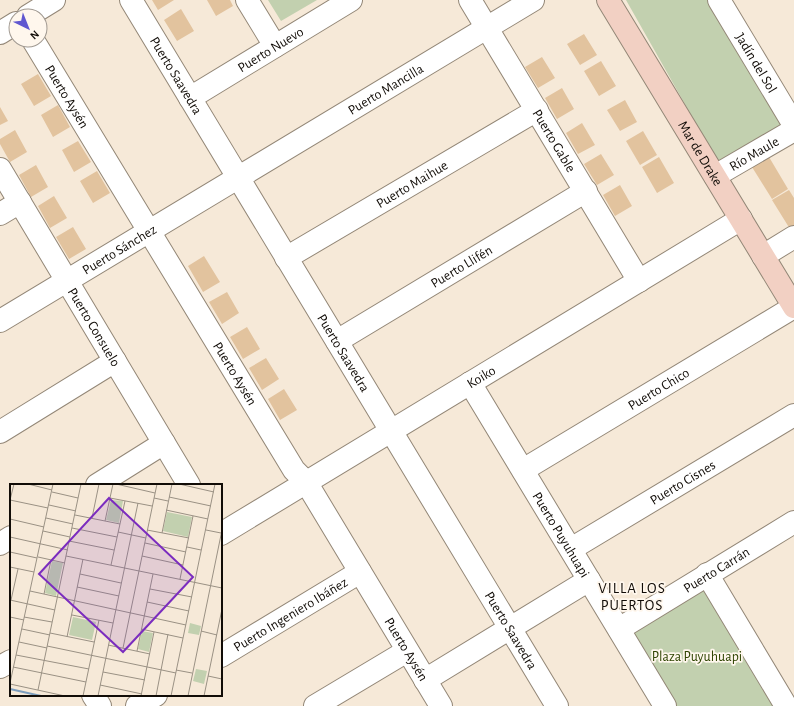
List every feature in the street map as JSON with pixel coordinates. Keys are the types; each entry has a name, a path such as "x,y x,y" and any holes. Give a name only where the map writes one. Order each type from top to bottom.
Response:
{"street":[{"path":"41,8 54,0"},
{"name":"Puerto Saavedra","path":"131,0 557,706"},
{"path":"247,0 275,46"},
{"name":"Puerto Nuevo","path":"190,98 351,0"},
{"name":"Puerto Gable","path":"470,0 639,281"},
{"name":"Puerto Mancilla","path":"238,178 533,0"},
{"name":"Mar de Drake","path":"608,0 794,307"},
{"name":"Jadín del Sol","path":"719,0 794,125"},
{"name":"Puerto Aysén","path":"38,48 294,470 306,482 441,706"},
{"name":"Puerto Maihue","path":"286,258 537,110"},
{"name":"Río Maule","path":"715,176 794,130"},
{"name":"Puerto Consuelo","path":"0,169 188,484"},
{"name":"Puerto Sánchez","path":"0,321 238,178"},
{"name":"Puerto Llifén","path":"337,342 586,191"},
{"path":"0,214 20,202"},
{"name":"Koiko","path":"222,533 741,219"},
{"path":"763,256 794,237"},
{"name":"Puerto Chico","path":"523,470 794,307"},
{"path":"0,432 115,361"},
{"name":"Puerto Puyuhuapi","path":"470,383 665,706"},
{"name":"Puerto Cisnes","path":"571,549 794,414"},
{"path":"99,484 164,443"},
{"name":"Puerto Carrán","path":"619,629 708,574 791,529"},
{"path":"0,544 10,538"},
{"name":"Puerto Ingeniero Ibáñez","path":"222,655 360,572"},
{"path":"708,574 786,706"},
{"path":"425,680 589,580"},
{"path":"315,706 407,651"},
{"path":"0,668 10,662"},
{"path":"95,696 100,706"},
{"path":"138,706 154,696"}],"green space":[{"path":"268,0 317,0 281,21"},
{"path":"626,0 714,0 788,125 720,166"},
{"name":"Plaza Puyuhuapi","path":"707,584 779,706 673,706 630,631"}],"building":[{"path":"152,0 174,0 158,10"},
{"path":"207,0 230,0 233,6 216,16"},
{"path":"181,9 194,31 177,41 164,20"},
{"path":"584,34 597,55 580,65 567,44"},
{"path":"542,57 555,78 538,88 525,67"},
{"path":"601,61 616,86 599,96 584,71"},
{"path":"38,74 51,96 34,106 21,84"},
{"path":"562,88 574,109 557,119 545,98"},
{"path":"625,100 637,122 620,131 607,110"},
{"path":"58,105 70,127 53,137 41,115"},
{"path":"0,107 8,121 0,125"},
{"path":"582,123 595,145 578,154 566,133"},
{"path":"15,130 27,152 10,162 0,144 0,139"},
{"path":"643,131 657,155 640,165 626,141"},
{"path":"78,141 91,162 74,172 62,150"},
{"path":"601,154 614,175 597,185 584,164"},
{"path":"659,157 674,183 657,193 642,167"},
{"path":"769,157 788,189 772,199 752,167"},
{"path":"36,165 48,187 31,197 19,175"},
{"path":"97,171 110,193 93,203 80,181"},
{"path":"620,185 632,206 615,216 603,195"},
{"path":"789,190 794,198 794,226 790,229 772,200"},
{"path":"54,196 67,218 50,228 38,206"},
{"path":"73,227 86,249 69,259 56,237"},
{"path":"204,256 220,282 203,292 188,266"},
{"path":"227,292 239,313 222,324 209,302"},
{"path":"247,327 260,349 243,359 230,337"},
{"path":"266,358 279,379 262,390 249,368"},
{"path":"284,389 297,410 280,420 268,399"}],"district":[{"name":"VILLA LOS PUERTOS","path":"632,596"}]}
